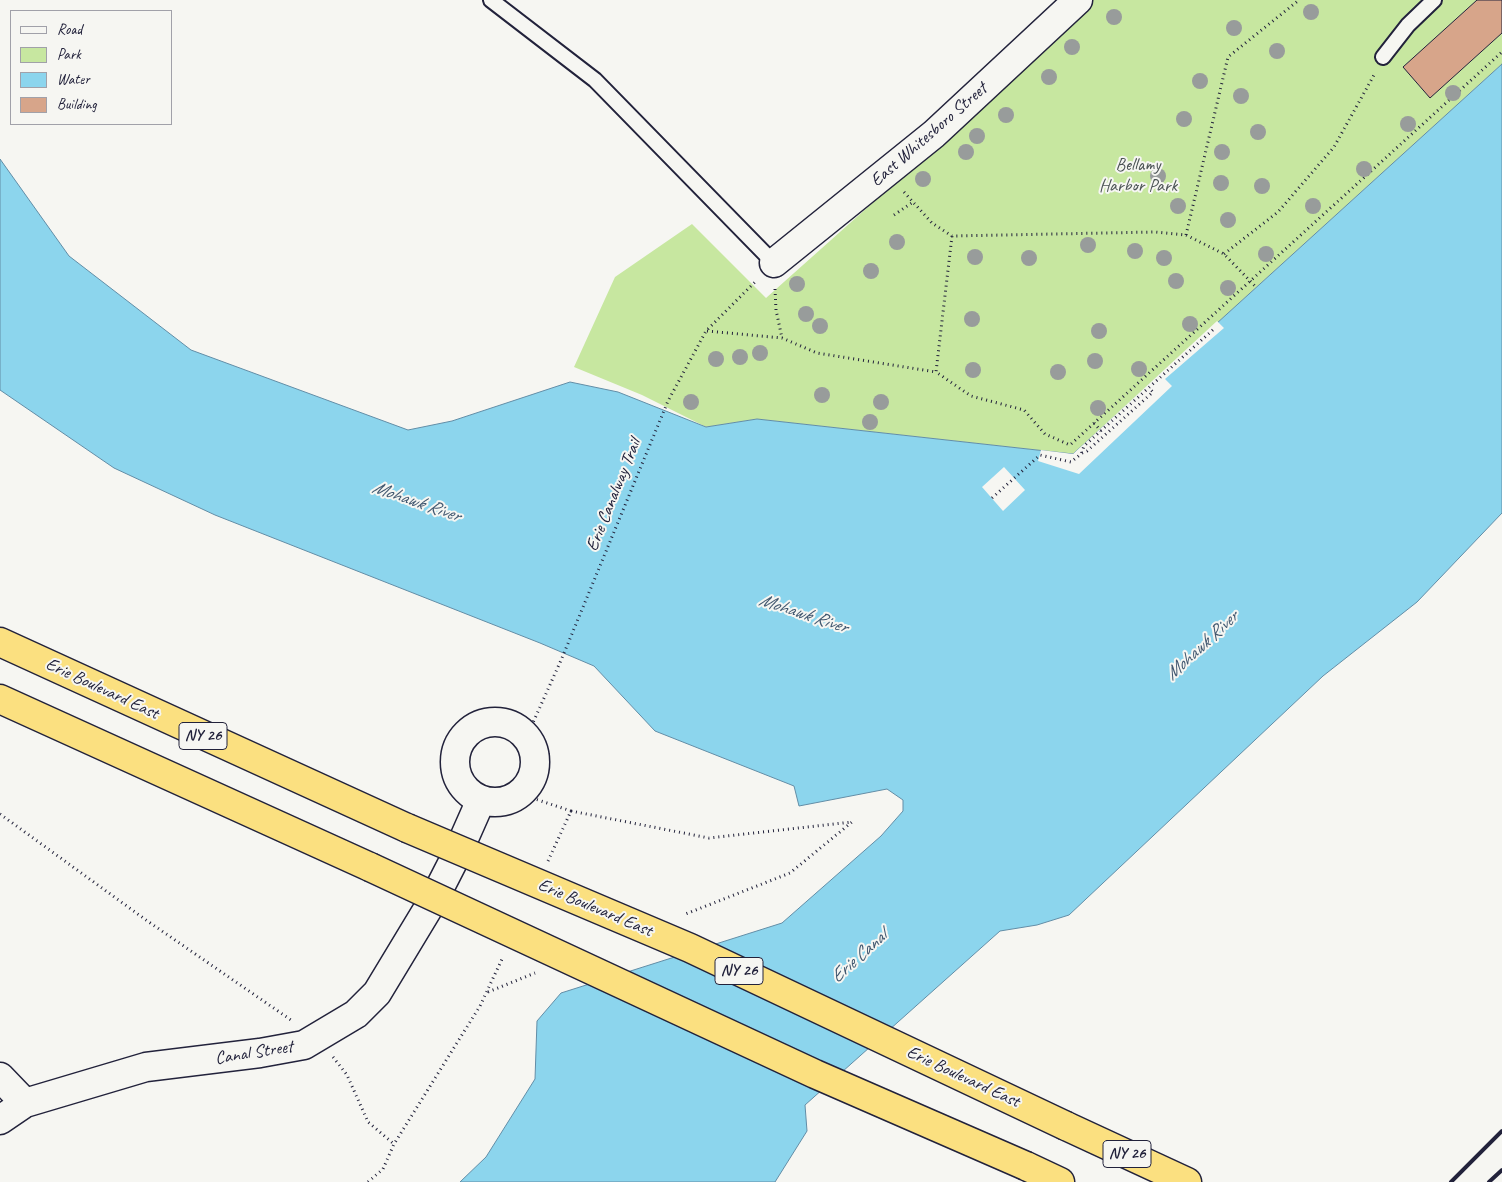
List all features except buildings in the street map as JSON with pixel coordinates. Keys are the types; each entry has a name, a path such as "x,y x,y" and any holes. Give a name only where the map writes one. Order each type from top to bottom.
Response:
{"highway":[{"name":"Erie Boulevard East","path":"0,642 407,828 690,948 1187,1182"},
{"path":"0,699 370,867 815,1074 1060,1182"}],"street":[{"name":"East Whitesboro Street","path":"774,263 934,134 1078,0"},
{"path":"490,722 504,722 516,727 526,736 533,748 536,760 534,773 528,785 519,794 507,800 494,802 482,800 470,793 461,783 456,771 455,757 459,744 467,733 478,726 490,722"},
{"name":"Canal Street","path":"0,1120 25,1103 146,1067 260,1053 304,1045 356,1014 377,993 435,897 482,800"},
{"path":"0,1077 25,1103"}],"lane":[{"path":"491,0 595,80 774,263"},
{"path":"1384,56 1408,25 1434,0"}],"path":[{"path":"1186,235 1228,57 1299,0"},
{"path":"706,331 782,338 817,353 936,372 971,396 1024,410 1045,434 1070,445 1502,52"},
{"path":"1224,254 1278,212 1334,147 1384,56"},
{"path":"887,173 932,223 952,236 1147,232 1186,235 1224,254 1255,286"},
{"path":"894,215 913,202"},
{"path":"936,372 952,236"},
{"name":"Erie Canalway Trail","path":"526,736 562,658 668,401 706,331 774,263"},
{"path":"774,263 776,310 782,338"},
{"path":"1081,454 1084,446 1215,328"},
{"path":"992,498 1040,455 1071,462 1087,451 1153,392 1149,388"},
{"path":"1094,423 1100,432"},
{"path":"526,736 549,752"},
{"path":"572,811 709,838 852,822 790,873 680,916"},
{"path":"0,814 146,920 316,1037 347,1075 368,1122 394,1144 383,1169 368,1182"},
{"path":"487,992 542,970"}],"green space":[{"name":"Bellamy Harbor Park","path":"1091,0 1502,0 1502,64 1073,454 757,419 706,427 642,395 574,367 615,277 692,224 766,298 896,182"}],"water":[{"path":"1502,64 1502,513 1417,602 1323,676 1069,915 1037,925 1000,931 805,1105 807,1131 775,1182 460,1182 486,1157 535,1079 537,1021 561,993 782,923 881,836 903,811 903,800 887,789 799,806 794,786 655,731 594,666 215,515 114,468 0,390 0,159 69,256 191,350 408,430 452,421 570,382 618,392 706,427 757,419 1073,454"}],"pier":[{"path":"1217,321 1224,328 1165,379 1172,386 1079,474 1038,461 1041,450 1073,454"},
{"path":"1004,467 1025,490 1003,511 982,487"}],"railway":[{"path":"1451,1182 1502,1131"},
{"path":"1489,1182 1502,1170"}],"water label":[{"name":"Mohawk River","path":"416,502"},
{"name":"Mohawk River","path":"803,614"},
{"name":"Mohawk River","path":"1202,646"},
{"name":"Erie Canal","path":"859,957"}]}
